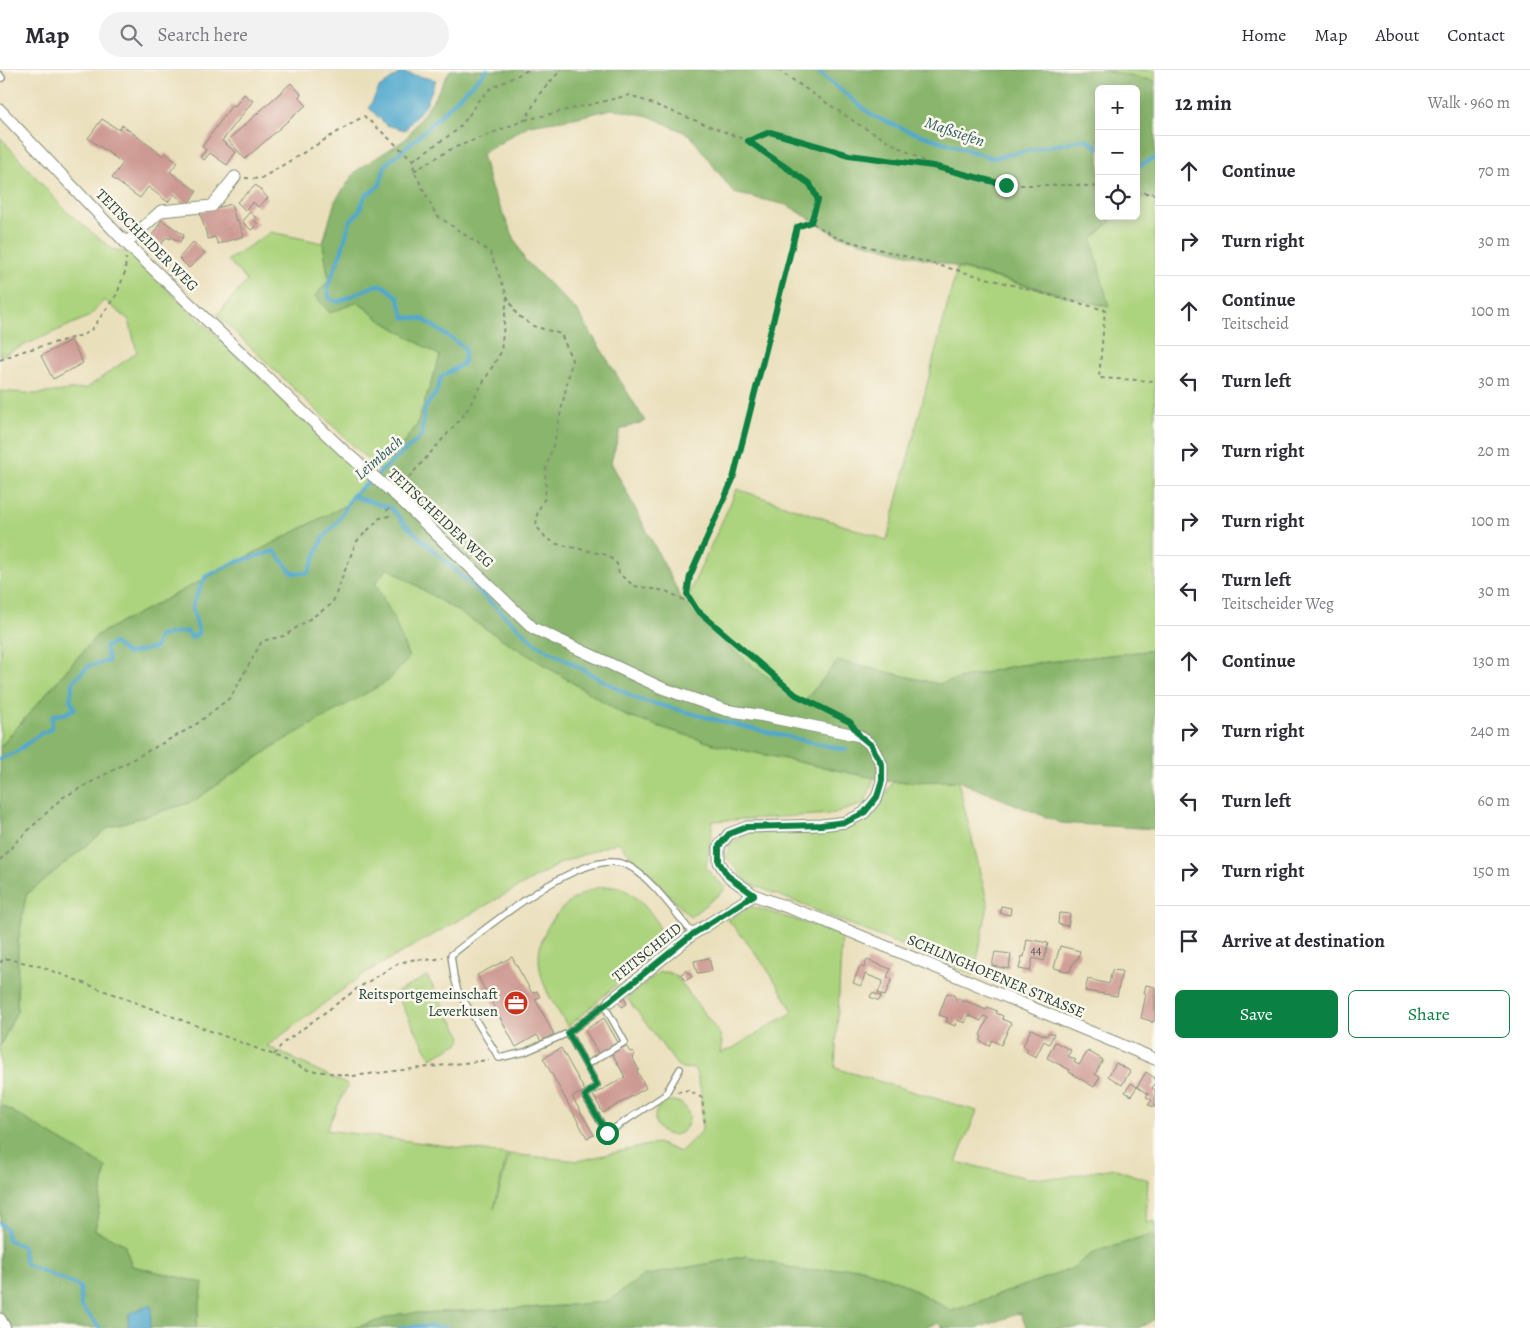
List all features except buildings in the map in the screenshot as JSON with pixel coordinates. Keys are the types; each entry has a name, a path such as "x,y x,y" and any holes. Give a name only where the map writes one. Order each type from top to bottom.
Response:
{"street":[{"name":"TEITSCHEIDER WEG","path":"0,110 126,243 344,451 391,491 533,628 662,688 725,710 860,736"},
{"path":"126,243 161,211 212,206 235,177"},
{"name":"SCHLINGHOFENER STRASSE","path":"860,736 871,745 882,765 882,781 877,797 864,813 846,822 821,825 747,827 729,834 719,846 719,862 728,876 754,895 826,921 1155,1058"},
{"name":"TEITSCHEID","path":"607,1003 693,934 754,895"},
{"path":"0,1319 5,1328"}],"lane":[{"path":"586,1065 625,1042 607,1003 568,1033 525,1052 499,1058 458,991 451,955 505,914 569,873 595,864 612,862 625,864 642,875 693,934"},
{"path":"568,1033 597,1085 585,1096 607,1133 665,1095 680,1069"}],"path":[{"path":"413,160 457,130 477,102 490,89 528,70"},
{"path":"525,120 540,93 562,70"},
{"path":"778,70 861,126 933,166"},
{"path":"414,171 450,149 525,120 630,95 748,141 810,184 818,200 811,222"},
{"path":"235,177 260,179 364,116 413,160 414,171 436,215 490,252 506,296 517,315 533,326 561,334 572,360 555,438 545,472 545,498 536,518 537,527 546,538 557,544 607,555 616,564 619,574 634,586 666,591 693,605"},
{"path":"748,141 770,132 849,155 933,166 1006,185 1095,187"},
{"path":"1140,192 1155,194"},
{"path":"811,222 837,238 1105,310 1099,378 1155,381"},
{"path":"811,222 797,227 733,479 690,576 687,594 697,610 796,695 850,722 860,736"},
{"path":"0,360 20,352 83,335 92,329 117,294 122,282 126,264 126,243"},
{"path":"391,491 464,415 500,352 506,296"},
{"path":"0,860 62,798 194,726 231,697 262,641 284,636 332,604 356,542 380,518 389,516 386,510 391,508"},
{"path":"274,1055 282,1044 358,988 399,963 416,959 433,960 451,955"},
{"path":"0,963 4,958 39,966 274,1055 308,1070 352,1076 479,1062 499,1058"},
{"path":"665,1095 689,1090 702,1098 704,1124"}],"green space":[{"path":"450,70 1100,70 1155,81 1155,199 1143,197 1140,199 1140,85 1095,85 1095,220 1111,220 1092,240 1109,307 839,236 787,205 734,193 690,135 649,116 612,109 574,118 529,125 482,154 491,188 524,259 578,312 645,421 620,430 611,462 684,603 713,633 754,667 803,703 838,661 939,684 1012,666 1155,650 1155,829 1061,823 958,781 893,782 714,744 626,716 388,568 375,583 393,617 409,658 388,681 277,744 192,802 109,827 26,895 18,944 17,1011 0,1046 0,747 97,635 344,506 389,462 417,425 440,356 379,319 358,302 330,313 315,296 329,280 323,243 335,201 356,171 406,139 435,97"},
{"path":"1100,70 1155,70 1155,81"},
{"path":"0,137 65,210 112,249 129,253 369,481 344,506 97,635 0,747 0,391 37,394 87,388 137,352 129,320 104,300 90,316 0,356"},
{"path":"1143,197 1155,199 1155,650 1012,666 939,684 838,661 803,703 754,667 713,633 684,604 737,489 887,540 957,268 1108,307 1092,240 1111,220 1140,220 1140,199"},
{"path":"271,232 323,243 329,280 379,319 440,356 417,425 380,471 217,315 247,281 228,260"},
{"path":"388,568 626,716 714,744 874,778 864,804 832,814 713,821 706,868 726,889 690,917 618,842 563,862 365,973 267,1046 348,1085 326,1130 507,1154 494,1209 509,1154 578,1161 657,1143 680,1152 702,1131 701,1091 695,1069 682,1068 677,1065 627,998 659,972 675,975 719,1033 722,1042 720,1053 731,1049 793,1012 764,964 728,920 750,906 842,934 835,1068 977,1111 956,1162 1028,1178 1060,1178 1113,1168 1148,1180 1146,1223 1155,1221 1155,1234 1094,1252 1071,1269 952,1311 898,1281 858,1267 804,1271 747,1256 643,1276 608,1301 563,1306 399,1314 355,1328 196,1328 203,1283 132,1266 123,1244 95,1230 99,1207 15,1114 0,1104 0,1046 17,1011 18,944 26,895 109,827 192,802 409,658 393,617 375,583"},
{"path":"958,781 988,905 974,975 749,883 726,858 731,843 751,832 849,828 873,816 893,782"},
{"path":"600,887 623,889 642,904 657,923 659,933 658,944 656,950 568,1027 544,984 539,955 542,941 554,917 564,907 575,898"},
{"path":"427,976 462,1037 459,1043 431,1058 395,993"},
{"path":"672,1101 684,1106 689,1118 684,1130 672,1135 660,1130 655,1118 660,1106"},
{"path":"0,1104 106,1167 95,1230 124,1244 132,1266 203,1283 196,1328 0,1328"},
{"path":"1155,1234 1155,1319 1139,1328 1027,1328 1020,1313 977,1328 943,1328 938,1323 923,1328 355,1328 399,1314 563,1306 608,1301 643,1276 747,1256 804,1271 858,1267 898,1281 952,1311 1071,1269 1094,1252"}],"water":[{"path":"401,72 436,80 426,104 405,130 386,125 369,108 379,88"},
{"path":"148,1305 152,1307 150,1328 128,1328 129,1314"}],"waterway":[{"name":"Leimbach","path":"0,759 16,752 40,734 51,729 53,715 65,714 75,708 70,700 74,680 89,666 109,661 105,647 114,643 127,654 155,648 159,636 187,631 191,638 199,633 192,606 205,577 236,562 275,551 292,573 308,573 323,538 339,520 352,496 421,437 425,408 436,393 441,377 464,363 465,348 423,319 404,317 398,297 384,286 376,285 338,302 330,299 327,288 341,253 350,221 359,212 365,196 380,185 385,165 418,137 487,70"},
{"name":"Maßsiefen","path":"816,70 873,116 909,131 992,158 1086,139 1095,145"},
{"name":"Maßsiefen","path":"1140,165 1155,158"},
{"path":"352,496 391,508 404,523 536,644 637,699 732,724 846,750"},
{"path":"0,1223 6,1229 7,1239 22,1246 26,1264 80,1287 81,1306 100,1328"},
{"path":"400,1328 420,1326 449,1328"}],"place":[{"name":"Reitsportgemeinschaft Leverkusen","path":"516,1003"}],"route":[{"path":"607,1133 585,1096 597,1085 568,1033 693,934 754,895 728,876 719,862 719,846 729,834 747,827 821,825 846,822 864,813 877,797 882,781 882,765 871,745 860,736 850,722 796,695 697,610 687,594 690,576 733,479 797,227 811,222 818,200 810,184 748,141 770,132 849,155 933,166 1006,185"}]}
